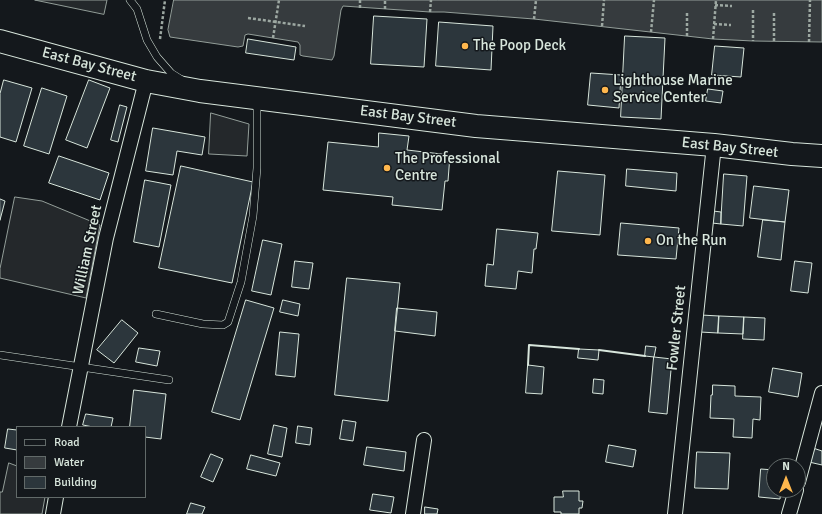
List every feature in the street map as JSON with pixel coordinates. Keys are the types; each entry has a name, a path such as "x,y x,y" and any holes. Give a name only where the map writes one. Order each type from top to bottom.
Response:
{"highway":[{"name":"East Bay Street","path":"0,41 146,81 200,91 476,126 714,145 822,156"}],"street":[{"name":"William Street","path":"69,426 106,238 146,81"},
{"name":"Fowler Street","path":"675,514 714,145"},
{"path":"804,458 822,393"},
{"path":"413,514 424,440"},
{"path":"52,514 56,498"},
{"path":"789,514 794,498"}],"lane":[{"path":"130,0 137,9 147,40 157,57 171,73 200,91"},
{"path":"156,314 203,324 223,325 228,322 241,282 253,216 257,168 257,98"},
{"path":"0,355 169,380"}],"path":[{"path":"157,57 165,0"},
{"path":"273,38 279,0"},
{"path":"360,0 360,8"},
{"path":"385,0 385,9"},
{"path":"430,12 431,0"},
{"path":"534,19 536,0"},
{"path":"602,26 604,0"},
{"path":"652,32 654,0"},
{"path":"713,39 716,0"},
{"path":"809,42 810,0"},
{"path":"715,5 732,6"},
{"path":"753,10 753,41"},
{"path":"774,11 774,41"},
{"path":"687,13 687,36"},
{"path":"248,18 305,26"},
{"path":"714,24 731,25"}],"shaded area":[{"path":"35,0 107,0 104,14"},
{"path":"211,113 249,124 247,156 209,154"},
{"path":"15,197 42,201 100,225 86,298 0,278 0,269"},
{"path":"9,463 16,466 16,498 45,498 42,514 0,514 0,492 2,492"}],"water":[{"path":"174,0 822,0 822,42 713,39 534,19 343,6 332,60 300,55 300,45 298,42 248,34 245,35 243,46 238,47 170,37 168,30"}],"building":[{"path":"374,16 427,19 424,67 371,64"},
{"name":"The Poop Deck","path":"439,22 493,26 491,70 436,66"},
{"path":"625,36 665,38 661,119 621,117"},
{"path":"248,39 296,47 294,60 246,53"},
{"path":"715,46 744,48 741,77 712,75"},
{"name":"Lighthouse Marine Service Center","path":"591,73 621,75 619,108 588,105"},
{"path":"4,80 32,88 16,142 0,137 0,94"},
{"path":"89,80 110,88 87,148 66,140"},
{"path":"42,88 67,96 49,154 24,146"},
{"path":"708,89 723,91 721,103 706,101"},
{"path":"120,105 127,107 118,142 111,140"},
{"path":"153,128 205,137 202,155 177,151 173,175 146,171"},
{"name":"The Professional Centre","path":"379,133 409,136 407,150 450,155 448,181 445,181 442,210 392,205 393,197 323,190 328,142 378,147"},
{"path":"59,156 109,173 100,200 49,183"},
{"path":"181,166 253,182 232,283 159,268"},
{"path":"627,169 677,173 676,191 626,186"},
{"path":"558,171 605,175 600,235 552,231"},
{"path":"724,174 747,176 743,226 721,224"},
{"path":"145,180 171,185 159,247 134,242"},
{"path":"754,186 789,190 785,222 750,218"},
{"path":"0,199 5,201 0,220"},
{"path":"713,211 721,212 721,224 712,223"},
{"path":"763,220 785,222 781,260 758,257"},
{"name":"On the Run","path":"621,223 679,228 676,259 618,255"},
{"path":"497,229 538,233 536,249 534,249 532,273 518,271 516,289 485,286 487,264 493,265"},
{"path":"263,240 282,244 271,295 252,291"},
{"path":"295,261 313,263 309,289 292,287"},
{"path":"795,261 812,263 808,293 791,291"},
{"path":"347,278 400,283 388,401 335,395"},
{"path":"246,300 274,308 240,420 212,412"},
{"path":"283,300 300,304 298,316 280,312"},
{"path":"397,308 437,312 435,336 395,331"},
{"path":"701,315 719,316 718,333 700,332"},
{"path":"719,316 744,317 743,334 718,333"},
{"path":"744,317 765,318 764,340 743,339"},
{"path":"122,320 138,333 114,363 97,350"},
{"path":"280,332 299,334 295,377 276,375"},
{"path":"646,346 656,347 654,357 645,356"},
{"path":"139,348 160,351 157,366 136,362"},
{"path":"579,349 599,350 598,360 578,358"},
{"path":"654,357 672,359 667,414 649,412"},
{"path":"528,365 544,367 542,394 526,393"},
{"path":"773,368 802,373 798,397 769,392"},
{"path":"594,379 604,380 603,394 593,393"},
{"path":"713,385 735,386 735,396 761,397 760,420 753,419 752,438 733,437 734,419 710,418"},
{"path":"134,390 166,394 161,439 146,437 146,426 130,426"},
{"path":"86,414 113,418 111,426 83,425"},
{"path":"343,420 356,422 353,441 340,439"},
{"path":"274,425 287,428 282,457 268,454"},
{"path":"298,426 312,428 310,445 296,443"},
{"path":"8,429 16,430 16,450 5,448"},
{"path":"609,445 636,450 633,467 606,462"},
{"path":"367,447 406,452 404,471 364,465"},
{"path":"813,448 822,451 822,465 809,462"},
{"path":"697,452 730,453 728,489 695,488"},
{"path":"211,454 223,459 213,482 201,477"},
{"path":"251,455 280,463 276,476 247,469"},
{"path":"761,469 766,469 766,498 759,497"},
{"path":"563,491 579,491 579,501 583,501 582,508 579,508 579,514 561,514 561,512 554,512 554,497 563,497"},
{"path":"373,494 394,497 391,513 370,510"},
{"path":"191,503 205,507 202,514 187,514"},
{"path":"425,507 438,509 437,514 425,514"}],"wall":[{"path":"528,365 529,345 579,349"},
{"path":"599,350 645,356"}],"place":[{"name":"The Poop Deck","path":"465,46"},
{"name":"Lighthouse Marine Service Center","path":"605,90"},
{"name":"The Professional Centre","path":"387,168"},
{"name":"On the Run","path":"648,241"}]}
